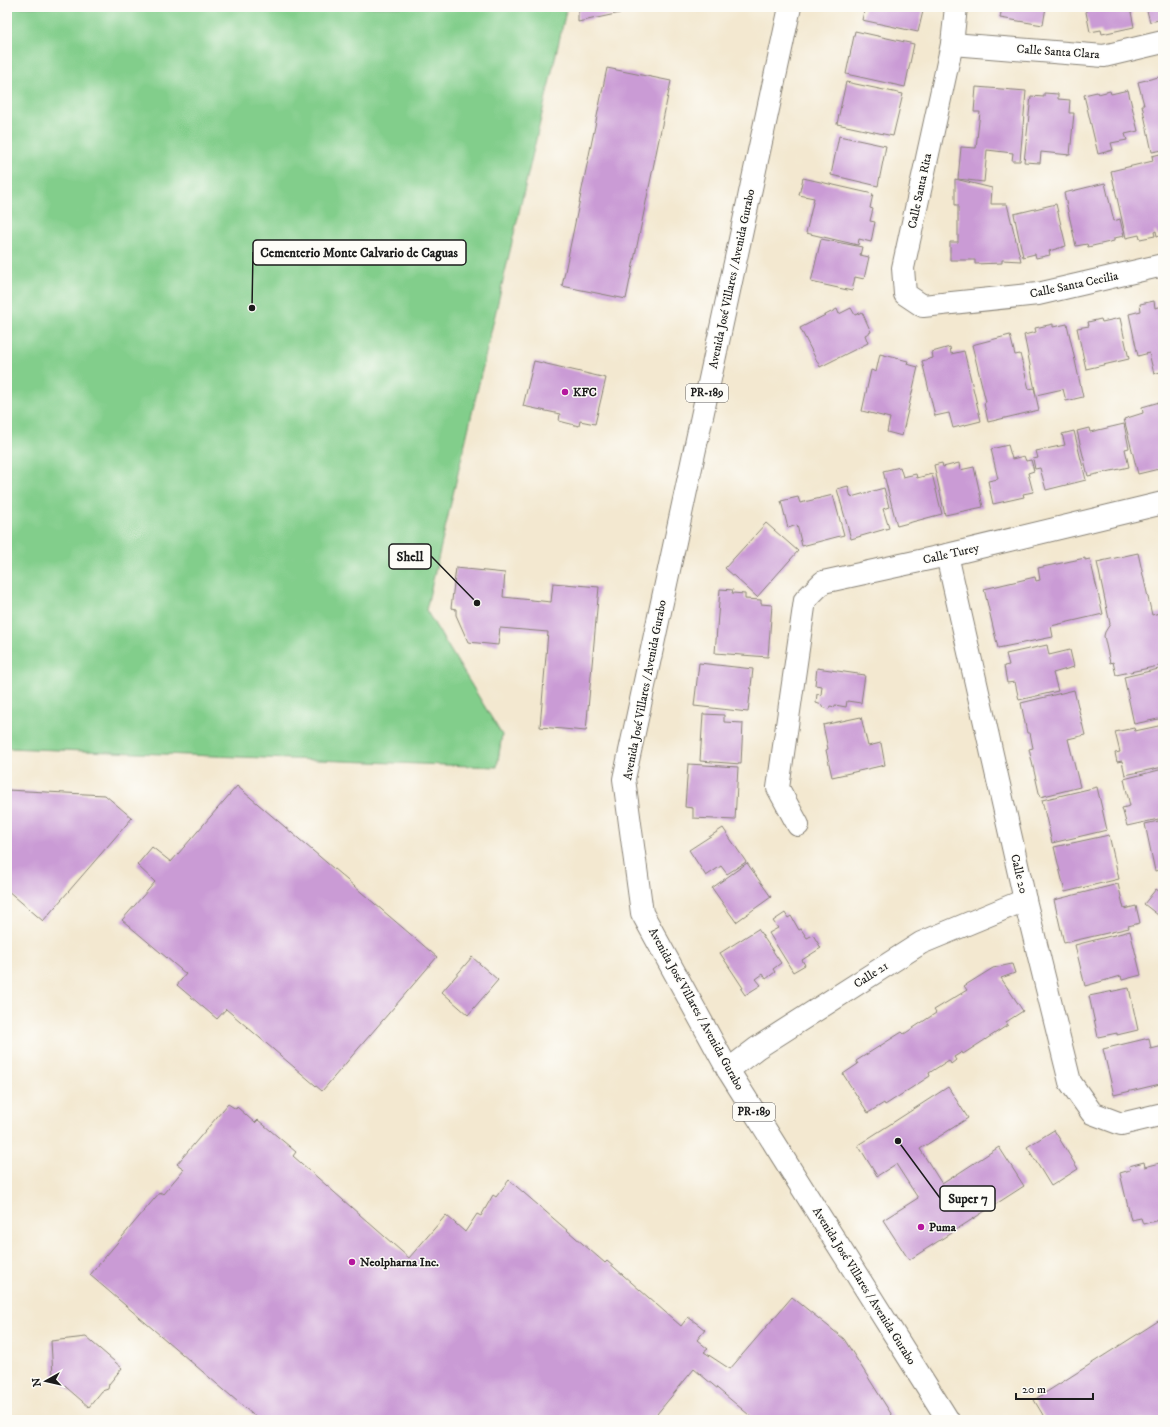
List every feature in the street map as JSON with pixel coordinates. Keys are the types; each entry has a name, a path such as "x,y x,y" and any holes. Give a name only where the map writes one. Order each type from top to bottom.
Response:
{"street":[{"name":"Avenida José Villares / Avenida Gurabo","path":"790,7 624,779 642,913 728,1070 948,1420"},
{"name":"Calle Santa Rita","path":"956,7 952,44 903,268 905,294 922,306 984,299"},
{"name":"Calle Santa Clara","path":"952,44 1104,56 1163,42"},
{"name":"Calle Santa Cecilia","path":"984,299 1038,294 1163,265"},
{"name":"Calle Turey","path":"798,825 778,788 805,600 823,582 947,556 1163,503"},
{"name":"Calle 20","path":"947,556 1025,900 1070,1082 1092,1113 1121,1124 1163,1114"},
{"name":"Calle 21","path":"728,1070 757,1048 921,943 1025,900"}],"green space":[{"path":"7,7 567,7 426,610 502,735 497,767 7,748"}],"building":[{"path":"580,7 644,8 578,22 578,12"},
{"path":"865,7 924,7 918,32 862,20"},
{"path":"1002,7 1046,7 1043,25 1000,18"},
{"path":"1085,7 1130,7 1134,27 1102,34 1101,30 1090,32"},
{"path":"1146,7 1163,7 1163,19 1150,22"},
{"path":"855,31 914,44 905,87 846,74"},
{"path":"607,68 671,81 626,299 562,286"},
{"path":"1163,76 1163,150 1152,152 1142,105 1144,105 1138,82"},
{"path":"846,82 903,94 893,136 837,124"},
{"path":"976,87 1026,91 1020,161 1012,161 1013,153 987,150 984,182 958,179 961,147 976,148 980,112 974,112"},
{"path":"1128,90 1138,131 1125,134 1127,140 1111,143 1113,150 1098,154 1084,95 1110,91 1111,94"},
{"path":"1044,93 1058,94 1058,99 1070,100 1069,113 1074,113 1070,155 1041,152 1040,163 1024,162 1031,96 1044,97"},
{"path":"839,136 886,146 878,186 831,175"},
{"path":"1160,154 1163,168 1163,234 1157,236 1156,231 1154,232 1155,236 1140,239 1139,235 1126,238 1111,171 1153,161 1152,156"},
{"path":"803,178 873,194 870,208 873,209 870,221 875,222 871,242 859,239 858,245 806,233 814,198 799,195"},
{"path":"955,179 992,188 991,204 1007,204 1021,261 1002,260 1002,263 975,264 975,260 950,260 950,242 958,242 958,205 955,205"},
{"path":"1105,183 1114,221 1120,219 1124,236 1114,238 1114,241 1088,247 1087,244 1076,246 1064,193"},
{"path":"1056,204 1066,246 1049,251 1050,255 1036,258 1035,254 1023,257 1014,214"},
{"path":"821,239 862,247 860,255 869,257 864,279 855,277 852,291 811,282"},
{"path":"1154,301 1155,308 1163,306 1163,371 1154,374 1149,353 1138,356 1129,314 1141,311 1140,304"},
{"path":"851,308 855,315 862,312 871,332 865,335 868,343 820,367 800,328 837,309 839,314"},
{"path":"1120,318 1129,359 1086,369 1077,328 1089,326 1088,322 1101,319 1102,322"},
{"path":"1053,324 1053,327 1067,324 1083,397 1066,401 1063,389 1036,395 1024,335 1036,332 1035,328"},
{"path":"1010,335 1015,355 1020,354 1029,389 1034,388 1039,410 988,422 984,403 986,402 972,345"},
{"path":"950,347 951,354 964,351 981,421 953,428 949,413 935,416 922,361 933,358 932,352"},
{"path":"880,354 908,361 907,364 918,367 902,436 887,432 890,418 862,411 871,370 876,372"},
{"name":"KFC","path":"534,361 606,378 595,424 580,421 579,426 559,421 560,414 523,406"},
{"path":"1163,401 1163,468 1138,474 1124,419 1143,413 1142,407"},
{"path":"1124,424 1129,448 1125,449 1129,467 1088,476 1077,431 1089,428 1090,432"},
{"path":"1074,431 1086,480 1046,490 1040,468 1035,469 1033,459 1038,458 1036,451 1065,445 1062,434"},
{"path":"1008,445 1012,459 1024,456 1026,461 1031,460 1034,471 1028,473 1033,492 1023,494 1024,497 993,504 988,481 998,479 991,449"},
{"path":"942,463 943,467 959,463 960,470 974,467 983,507 945,515 934,465"},
{"path":"900,467 903,477 916,474 917,478 932,474 942,514 897,526 883,471"},
{"path":"848,486 851,497 884,488 889,507 883,509 889,528 851,539 837,489"},
{"path":"833,495 844,535 802,546 797,525 788,528 781,501 798,497 800,503"},
{"path":"766,523 798,551 757,597 725,568"},
{"path":"1138,553 1152,615 1163,612 1163,665 1116,675 1113,662 1110,663 1104,636 1110,624 1097,562"},
{"path":"1085,558 1085,560 1090,559 1103,614 1051,626 1053,637 998,648 984,589 1035,577 1036,581 1040,580 1038,568"},
{"path":"456,568 505,573 503,597 551,602 553,583 599,587 586,731 540,727 548,632 500,628 498,645 468,642 456,615 456,609 451,608"},
{"path":"720,589 733,590 732,593 745,594 745,599 761,600 761,604 772,605 768,657 715,653"},
{"path":"1047,645 1049,655 1070,650 1074,667 1053,673 1058,691 1019,700 1015,682 1007,683 1004,666 1009,665 1006,654"},
{"path":"699,663 753,669 748,712 694,706"},
{"path":"817,668 865,675 861,703 847,701 846,707 835,705 835,707 830,706 829,709 816,703 817,694 821,695 822,686 815,685"},
{"path":"1163,668 1163,718 1134,724 1124,677"},
{"path":"1074,690 1085,735 1068,739 1080,787 1040,797 1029,749 1033,748 1030,733 1027,733 1021,703"},
{"path":"703,714 724,715 724,722 743,723 741,764 700,761"},
{"path":"861,717 868,746 881,743 885,765 832,777 826,750 828,749 823,725"},
{"path":"1163,725 1163,767 1125,775 1122,761 1117,762 1115,753 1120,752 1115,732 1134,728 1135,731"},
{"path":"688,764 738,767 735,820 693,818 693,808 685,807"},
{"path":"1163,769 1163,818 1127,826 1122,808 1130,806 1124,779"},
{"path":"237,786 437,957 322,1091 226,1009 217,1019 177,985 186,974 122,920 155,882 137,865 152,847 171,862"},
{"path":"1097,787 1107,830 1052,843 1042,800"},
{"path":"7,790 105,795 132,818 43,921 7,890"},
{"path":"1163,820 1163,869 1155,871 1145,824"},
{"path":"723,828 746,862 727,874 721,866 706,876 689,850"},
{"path":"1109,835 1119,879 1065,892 1054,847"},
{"path":"747,863 771,897 736,922 712,888"},
{"path":"1118,884 1124,909 1136,906 1140,923 1128,926 1129,928 1064,943 1054,900"},
{"path":"1156,889 1163,894 1163,919 1144,904"},
{"path":"785,913 788,918 791,916 799,930 801,929 807,938 813,935 821,948 802,960 805,965 793,972 769,933 778,928 773,921"},
{"path":"758,929 781,963 773,969 775,972 766,979 763,974 756,979 761,985 745,995 741,989 743,988 720,953"},
{"path":"1130,931 1141,975 1122,980 1121,976 1085,986 1075,945"},
{"path":"472,957 498,980 468,1015 442,992"},
{"path":"1012,964 1015,973 1001,978 1023,1011 1006,1022 1008,1025 963,1054 962,1052 954,1057 956,1060 951,1064 949,1060 929,1073 930,1076 885,1105 884,1103 868,1113 843,1074 858,1064 856,1061 902,1032 904,1034 936,1013 934,1010 967,990 964,986 993,968"},
{"path":"1129,988 1138,1030 1117,1035 1117,1033 1098,1037 1089,996"},
{"path":"1149,1038 1151,1049 1163,1046 1163,1078 1159,1079 1160,1084 1114,1095 1103,1049"},
{"path":"948,1087 968,1118 920,1149 942,1184 999,1147 1024,1186 909,1260 883,1220 918,1198 896,1164 877,1176 858,1145"},
{"name":"Neolpharna Inc.","path":"228,1104 236,1109 237,1107 255,1123 258,1120 296,1152 293,1156 409,1258 446,1215 465,1232 477,1214 481,1216 493,1195 496,1197 509,1180 605,1263 607,1261 681,1326 688,1317 705,1330 697,1340 708,1349 704,1352 730,1369 792,1297 844,1339 895,1420 755,1420 694,1369 652,1420 259,1420 90,1275 160,1192 163,1194 184,1169 177,1164"},
{"path":"1054,1130 1078,1169 1051,1186 1027,1147"},
{"path":"1144,1162 1145,1167 1160,1163 1163,1174 1163,1219 1143,1224 1141,1218 1131,1220 1120,1173 1130,1170 1129,1166"},
{"path":"1163,1318 1163,1420 1046,1420 1034,1400"},
{"path":"86,1337 122,1368 109,1384 108,1389 102,1391 89,1407 53,1376 51,1341"}],"place":[{"name":"Cementerio Monte Calvario de Caguas","path":"252,308"},
{"name":"KFC","path":"565,392"},
{"name":"Shell","path":"477,603"},
{"name":"Super 7","path":"898,1141"},
{"name":"Puma","path":"921,1227"},
{"name":"Neolpharna Inc.","path":"352,1262"}]}
